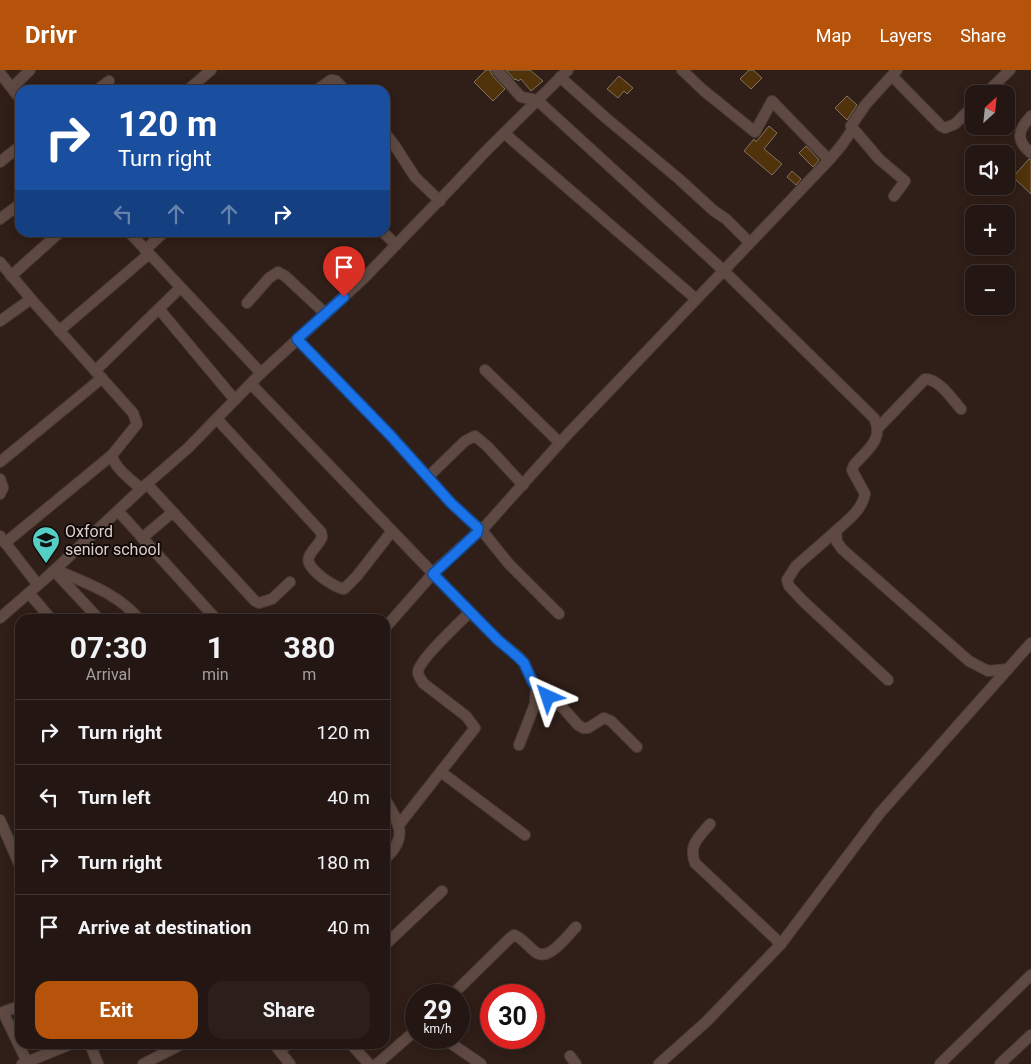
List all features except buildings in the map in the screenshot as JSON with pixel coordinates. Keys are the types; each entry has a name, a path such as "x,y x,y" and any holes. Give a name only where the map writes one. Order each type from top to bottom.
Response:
{"street":[{"path":"12,88 30,70"},
{"path":"497,70 521,97 537,100 723,270 874,418 878,428 876,439 852,470 865,494 864,500 854,514 796,566 787,580 789,586 803,601 888,680"},
{"path":"682,70 703,90 755,132 772,101 829,160"},
{"path":"994,85 1010,70"},
{"path":"193,85 206,71"},
{"path":"0,73 15,92"},
{"path":"0,618 38,586 188,448 261,373 326,314 396,245 564,73 606,118 726,220 749,242"},
{"path":"390,622 433,574 480,530 749,242 829,160 848,136 853,128 851,126 866,104 895,73 941,126 945,128 955,124 965,114"},
{"path":"324,85 331,80 336,81 340,85"},
{"path":"104,85 109,81"},
{"path":"1031,116 1020,131 1024,148 1031,154"},
{"path":"851,126 879,159 904,181 894,196"},
{"path":"504,133 696,299"},
{"path":"390,140 412,172 440,201"},
{"path":"0,162 15,150"},
{"path":"0,219 15,208"},
{"path":"38,586 3,539 112,455 137,424 136,418 127,406 4,271 53,237"},
{"path":"134,237 261,373"},
{"path":"58,331 147,252 160,237"},
{"path":"388,237 396,245"},
{"path":"247,303 269,278 278,272 285,276 326,314"},
{"path":"0,462 98,374 180,288"},
{"path":"0,321 31,300"},
{"path":"159,309 235,400"},
{"path":"297,339 451,503 480,530 509,564 559,614"},
{"path":"485,370 560,443"},
{"path":"878,428 924,379 929,379 941,387 961,409"},
{"path":"250,384 470,612 524,663 536,686 563,708 578,725 588,728 604,718 611,721 637,747"},
{"path":"217,419 321,532 320,543 308,557 308,562 311,568 339,588 344,589 357,576 392,531"},
{"path":"428,477 464,441 474,436 487,446 523,485"},
{"path":"112,455 113,460 119,467 173,512 255,601 259,603 272,599 290,582"},
{"path":"0,480 3,488 0,494"},
{"path":"118,511 211,614"},
{"path":"142,538 173,512"},
{"path":"836,530 837,542 842,549 969,661 988,671 1008,669"},
{"path":"55,570 95,614"},
{"path":"55,570 109,593 119,599 134,614"},
{"path":"29,593 47,614"},
{"path":"398,826 475,728 466,716 418,676 418,671 425,659 470,612"},
{"path":"659,1064 707,1021 781,944 880,813 1031,643"},
{"path":"519,745 535,704 536,686"},
{"path":"442,772 524,836"},
{"path":"390,809 398,826 400,837 397,846 390,854"},
{"path":"0,820 15,854"},
{"path":"710,824 693,846 692,854 695,863 781,944"},
{"path":"390,940 442,891"},
{"path":"463,984 510,938 514,936 519,937 538,955 543,955 550,952 576,927"},
{"path":"940,1064 1031,975"},
{"path":"15,1008 2,1012 15,1041"},
{"path":"1000,1064 1031,1035"},
{"path":"377,1064 405,1040"},
{"path":"19,1049 25,1063 59,1049"},
{"path":"92,1049 98,1064"},
{"path":"147,1063 173,1049"},
{"path":"278,1049 290,1064"},
{"path":"356,1049 369,1064"},
{"path":"459,1049 481,1064"}],"place":[{"name":"Oxford senior school","path":"46,564"}],"route":[{"path":"344,297 297,339 391,436 451,503 478,528 477,533 433,574 498,640 524,663 533,683 538,690 548,697"}]}
